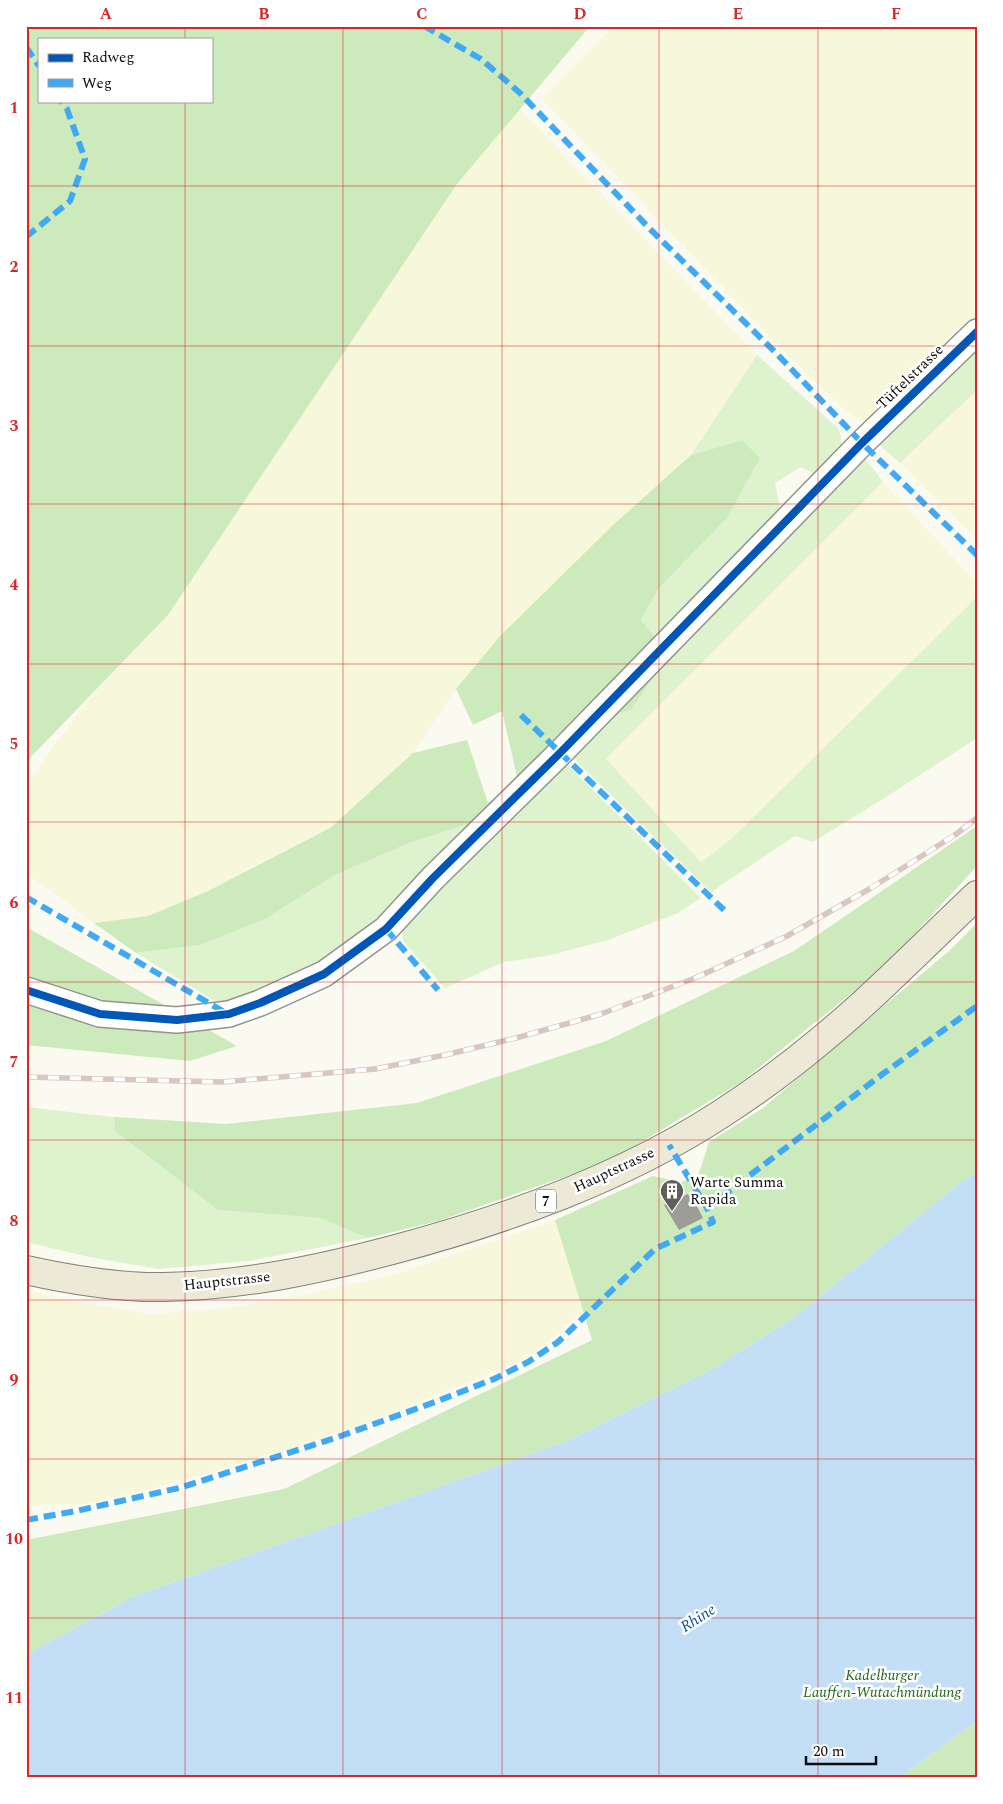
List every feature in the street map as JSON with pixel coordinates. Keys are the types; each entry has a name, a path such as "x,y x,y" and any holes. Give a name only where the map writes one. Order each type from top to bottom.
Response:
{"main road":[{"name":"Hauptstrasse","path":"26,1270 62,1278 118,1286 156,1287 270,1277 341,1264 423,1242 480,1225 548,1200 604,1176 668,1145 720,1114 820,1041 868,999 977,895"}],"street":[{"name":"Tüftelstrasse","path":"26,990 100,1014 177,1020 229,1014 260,1003 324,974 386,929 433,878 560,752 862,443 977,332"}],"green space":[{"path":"26,26 590,26 457,184 168,615 26,762"},
{"path":"614,26 977,26 977,324 866,423 853,417 809,377 542,99"},
{"path":"520,109 757,355 691,455 612,526 500,636 456,689 413,753 330,828 208,891 148,916 94,923 26,873 26,784 95,691 168,615 457,184"},
{"path":"977,350 977,390 900,463 878,444"},
{"path":"757,355 839,429 841,449 815,474 801,467 775,483 781,513 658,641 641,621 659,588 726,519 742,440 691,455"},
{"path":"977,390 977,539 900,463"},
{"path":"742,440 760,458 726,519 659,588 641,620 658,641 663,662 631,710 576,726 475,822 409,843 335,875 265,919 201,945 136,953 94,923 148,916 208,891 330,828 413,753 467,740 488,803 518,781 502,711 473,725 456,689 500,636 612,526 691,455"},
{"path":"862,454 883,482 606,759 701,862 730,840 977,597 977,738 813,842 795,836 712,893 568,753 662,662"},
{"path":"883,482 977,583 977,597 730,840 700,862 606,759"},
{"path":"562,759 701,898 678,913 608,940 547,956 504,962 445,988 403,941 402,932 407,918"},
{"path":"475,822 381,923 322,964 223,1006 136,953 201,945 265,919 335,875 409,843"},
{"path":"977,826 977,866 884,967 741,1082 610,1161 438,1221 368,1238 320,1218 218,1210 115,1131 114,1117 226,1124 417,1103 606,1041 794,951"},
{"path":"977,923 977,1173 961,1182 795,1317 709,1371 567,1441 132,1597 26,1655 26,1540 284,1489 592,1340 555,1220 653,1176 681,1182 698,1176 709,1142 763,1108 949,951"},
{"path":"26,927 237,1046 190,1061 26,1045"},
{"path":"26,1107 114,1117 115,1131 218,1210 320,1218 368,1238 249,1261 159,1269 89,1257 26,1242"},
{"path":"555,1220 583,1311 547,1343 524,1360 379,1418 298,1446 166,1485 88,1504 36,1505 26,1507 26,1289 52,1297 150,1314 229,1308 313,1293 399,1273"},
{"path":"977,1721 977,1778 899,1778"}],"water":[{"name":"Rhine","path":"977,1173 977,1721 899,1778 26,1778 26,1655 132,1597 567,1441 709,1371 795,1317 961,1182"}],"building":[{"name":"Warte Summa Rapida","path":"690,1193 703,1218 679,1230 664,1205"}],"railway":[{"path":"26,1077 222,1082 375,1069 516,1038 601,1014 695,978 787,936 871,888 955,835 977,818"}],"marked path":[{"path":"424,26 481,59 520,93 650,229 776,353 862,443 977,555"},
{"path":"26,47 38,65"},
{"path":"26,237 70,201 85,159 67,109 62,102"},
{"path":"521,715 724,910"},
{"path":"26,897 226,1013"},
{"path":"386,929 438,990"},
{"path":"707,1208 884,1073 977,1006"},
{"path":"26,1520 179,1488 338,1437 435,1402 494,1379 528,1362 558,1342 655,1249 713,1222 707,1208 669,1145"}],"cycle path":[{"path":"26,990 100,1014 177,1020 229,1014 260,1003 324,974 386,929 433,878 561,752 862,443 977,332"}],"place":[{"name":"Warte Summa Rapida","path":"672,1212"}],"park label":[{"name":"Kadelburger Lauffen-Wutachmündung","path":"882,1684"}]}
